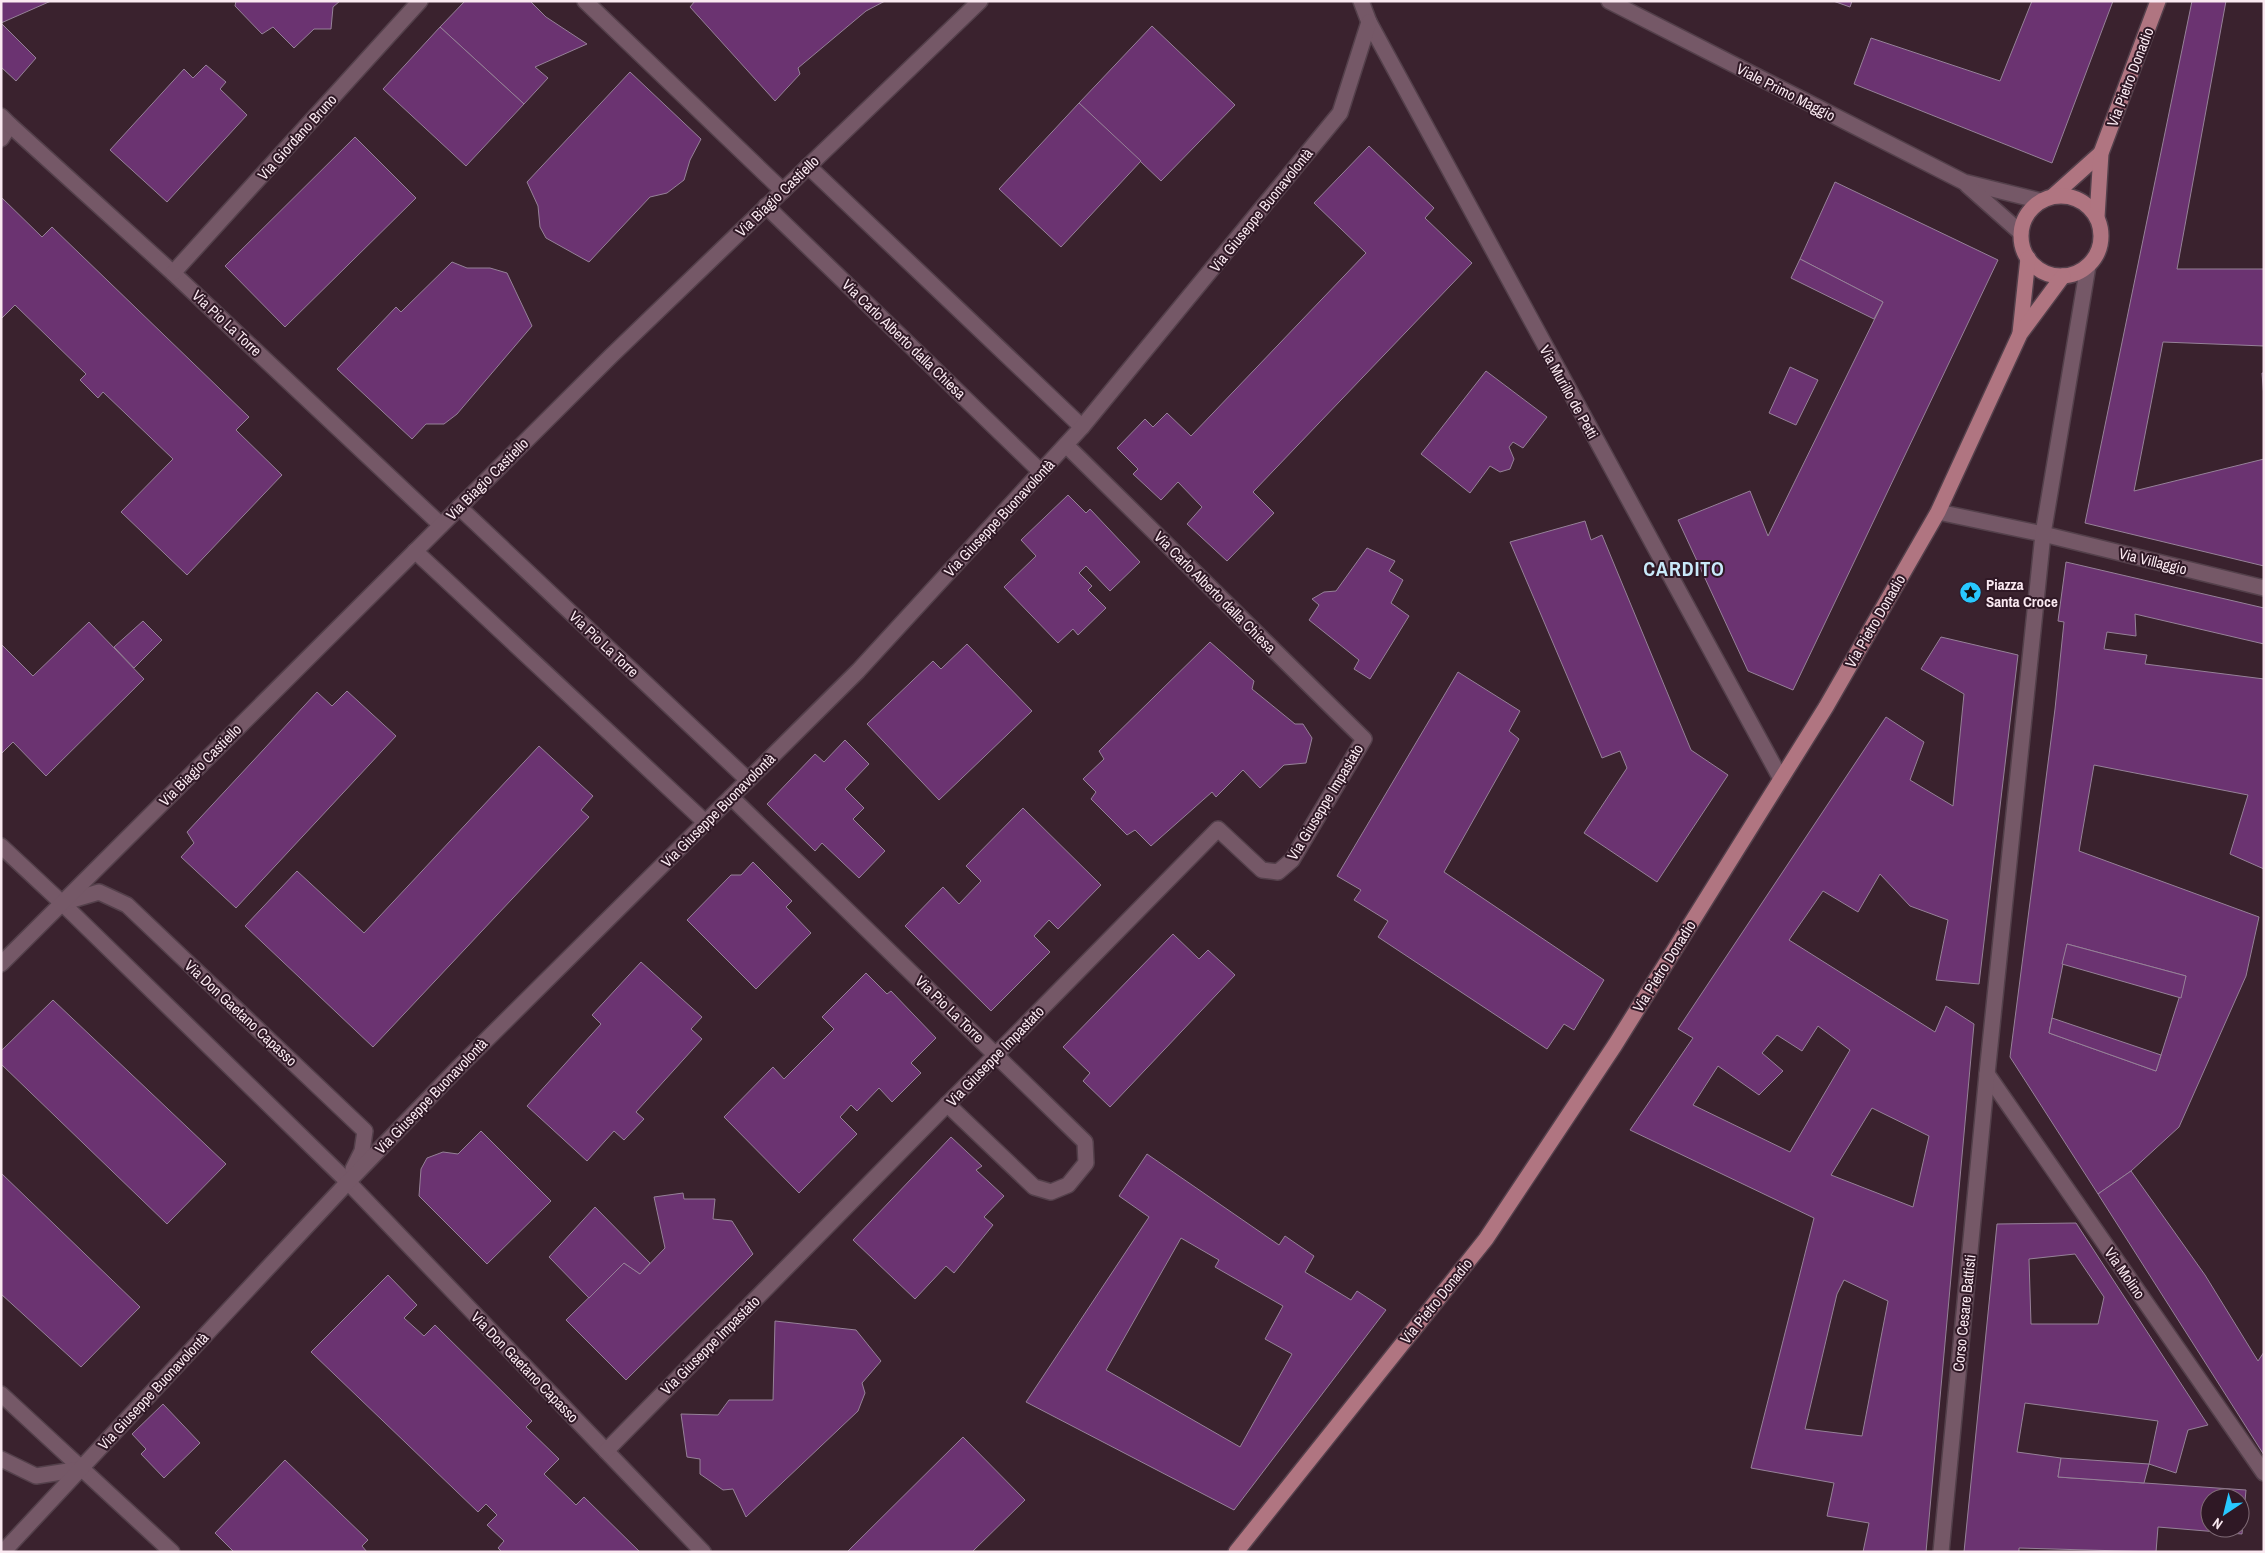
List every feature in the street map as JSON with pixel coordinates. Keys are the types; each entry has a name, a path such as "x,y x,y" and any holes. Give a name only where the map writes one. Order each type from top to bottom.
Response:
{"main road":[{"name":"Via Pietro Donadio","path":"2097,217 2101,153 2158,1"},
{"name":"Via Pietro Donadio","path":"2047,199 2101,153"},
{"path":"2066,196 2078,199 2089,207 2097,217 2101,230 2101,243 2096,256 2088,266 2076,273 2063,276 2050,274 2037,268 2028,258 2023,246 2021,233 2024,220 2031,209 2047,199 2066,196"},
{"name":"Via Pietro Donadio","path":"2020,334 2028,258"},
{"name":"Via Pietro Donadio","path":"1236,1552 1486,1239 1615,1045 1781,779 1938,512 2020,334 2063,276"}],"street":[{"name":"Via Giordano Bruno","path":"173,273 420,1"},
{"path":"585,1 783,191"},
{"name":"Via Biagio Castiello","path":"1,964 611,356 980,1"},
{"name":"Via Murillo de Petti","path":"1361,1 1369,22 1781,779"},
{"name":"Viale Primo Maggio","path":"1609,1 1964,182 2021,233"},
{"name":"Via Giuseppe Buonavolontà","path":"2,1552 348,1182 457,1069 858,671 1066,445 1340,113 1369,22"},
{"name":"Via Pio La Torre","path":"1,139 6,120 173,273 441,525"},
{"path":"808,166 1082,427"},
{"name":"Viale Primo Maggio","path":"1964,182 2047,199"},
{"name":"Via Carlo Alberto dalla Chiesa","path":"766,206 1041,472"},
{"name":"Corso Cesare Battisti","path":"1940,1552 2043,534 2088,266"},
{"name":"Via Carlo Alberto dalla Chiesa","path":"1066,445 1364,739"},
{"name":"Via Pio La Torre","path":"459,507 748,780"},
{"name":"Via Villaggio","path":"1938,512 2043,534 2264,588"},
{"path":"415,551 705,822"},
{"name":"Via Giuseppe Impastato","path":"606,1451 1218,829 1262,870 1278,872 1292,860 1364,739"},
{"name":"Via Pio La Torre","path":"731,797 1085,1142 1086,1163 1068,1185 1051,1192 1034,1187 947,1104"},
{"name":"Via Don Gaetano Capasso","path":"1,846 348,1182 703,1552"},
{"name":"Via Don Gaetano Capasso","path":"62,903 99,892 128,905 365,1131 362,1151 348,1182"},
{"name":"Via Molino","path":"1987,1074 2264,1473"},
{"path":"1,1394 172,1552"},
{"path":"1,1459 36,1476 81,1469"}],"building":[{"path":"1,1 51,1 1,23"},
{"path":"236,1 340,1 333,7 331,29 314,29 294,48 273,27 262,34 235,6"},
{"path":"465,1 530,1 546,17 587,44 535,67 548,78 524,104 440,27"},
{"path":"695,1 885,1 866,11 798,68 800,74 775,101 690,7"},
{"path":"1833,1 1852,1 1850,7"},
{"path":"2032,1 2113,1 2052,163 1854,84 1871,38 2000,81"},
{"path":"2192,1 2226,1 2177,269 2264,269 2264,346 2163,342 2134,491 2264,459 2264,566 2085,523"},
{"path":"1,23 36,58 16,81 1,67"},
{"path":"1152,26 1235,105 1161,181 1079,103"},
{"path":"440,27 524,104 466,166 383,89"},
{"path":"206,65 226,82 220,89 247,115 167,202 110,150 184,69 193,78"},
{"path":"630,72 701,139 690,160 684,180 667,193 650,197 589,262 546,238 540,227 538,206 527,182"},
{"path":"1079,103 1141,161 1061,247 999,189"},
{"path":"355,137 416,198 285,327 225,266"},
{"path":"1369,146 1434,208 1425,218 1472,263 1253,492 1274,513 1227,561 1187,524 1202,507 1178,482 1161,500 1133,474 1138,469 1117,448 1145,419 1153,427 1167,413 1191,436 1366,253 1314,203"},
{"path":"1835,182 1998,260 1793,690 1748,671 1678,520 1750,491 1768,536 1883,302 1800,259"},
{"path":"1,197 42,237 52,227 249,417 236,430 282,475 187,575 121,512 173,459 103,392 98,398 80,380 86,374 15,305 1,319"},
{"path":"1800,259 1883,302 1874,319 1791,278"},
{"path":"452,262 467,268 490,268 507,273 532,326 457,414 444,424 426,424 412,439 337,369 396,307 401,312"},
{"path":"1790,367 1818,380 1796,425 1769,413"},
{"path":"1486,371 1547,417 1523,448 1513,442 1509,447 1514,459 1510,469 1500,472 1490,466 1470,493 1421,454"},
{"path":"2262,373 2264,373 2264,398"},
{"path":"1068,495 1086,513 1090,509 1140,562 1110,591 1086,566 1079,573 1092,586 1088,590 1106,608 1078,635 1073,629 1058,643 1004,587 1036,556 1021,540"},
{"path":"1585,521 1591,540 1602,535 1691,750 1728,775 1657,882 1584,833 1627,768 1620,751 1602,758 1510,542"},
{"path":"1367,548 1395,561 1389,571 1403,580 1391,603 1409,616 1370,679 1354,669 1359,660 1309,620 1319,605 1312,599 1324,592 1336,591"},
{"path":"2066,562 2264,608 2264,644 2135,614 2136,636 2107,632 2104,649 2147,655 2145,664 2264,679 2264,869 2230,854 2248,795 2094,765 2079,851 2259,917 2246,976 2179,1127 2131,1171 2098,1194 2010,1057 2055,709 2064,622 2058,621","holes":["2067,944 2186,976 2156,1071 2049,1033"]},
{"path":"143,621 162,640 134,668 114,647"},
{"path":"89,622 144,679 46,776 13,742 1,754 1,644 33,676"},
{"path":"1941,637 2018,655 1979,984 1936,980 1948,920 1910,906 1880,874 1858,912 1823,891 1789,940 1935,1032 1946,1006 1974,1024 1926,1552 1863,1552 1869,1523 1827,1516 1834,1483 1751,1468 1814,1218 1630,1130 1693,1038 1678,1029 1886,717 1924,742 1910,780 1953,806 1964,694 1921,669","holes":["1818,1026 1850,1050 1790,1152 1693,1105 1718,1066 1759,1095 1783,1071 1762,1053 1777,1035 1802,1051","1872,1108 1929,1136 1913,1207 1831,1175","1844,1280 1888,1301 1862,1436 1805,1429 1837,1294"]},
{"path":"1210,642 1254,681 1252,689 1295,724 1303,724 1312,738 1306,763 1284,765 1260,788 1243,770 1216,797 1212,792 1151,846 1135,830 1127,835 1091,799 1096,792 1083,779 1104,759 1099,751"},
{"path":"967,644 1032,711 939,800 867,724 933,661 941,669"},
{"path":"1458,672 1520,711 1509,731 1519,739 1444,872 1604,980 1574,1030 1564,1024 1547,1049 1378,937 1388,921 1354,900 1361,890 1337,876"},
{"path":"347,691 396,736 236,908 181,857 194,843 187,832 317,692 332,706"},
{"path":"845,740 869,764 845,789 864,808 853,819 885,851 859,878 822,843 815,851 767,804 815,754 824,762"},
{"path":"539,746 593,796 581,810 589,817 373,1047 245,926 297,871 364,933"},
{"path":"1023,808 1101,885 1058,929 1049,920 1034,936 1050,952 991,1011 905,926 943,887 959,904 981,881 966,866"},
{"path":"753,862 792,901 786,907 811,933 756,989 687,920 731,875 741,875"},
{"path":"1173,934 1199,959 1208,950 1235,975 1110,1107 1083,1081 1090,1073 1063,1047"},
{"path":"2067,944 2186,976 2181,998 2062,964"},
{"path":"641,962 702,1017 691,1029 702,1039 636,1112 644,1119 624,1140 614,1131 587,1161 527,1106 601,1024 592,1015"},
{"path":"866,973 887,994 891,991 936,1038 911,1063 921,1073 892,1102 879,1088 857,1111 851,1105 840,1117 857,1134 799,1193 724,1117 773,1067 784,1079 834,1029 822,1017"},
{"path":"53,1000 226,1164 167,1224 1,1064 1,1051"},
{"path":"2052,1018 2161,1055 2156,1071 2049,1033"},
{"path":"481,1131 551,1201 487,1264 419,1196 421,1169 427,1158 443,1152 458,1154"},
{"path":"951,1137 982,1166 976,1170 1004,1196 984,1217 993,1225 954,1273 946,1266 915,1299 853,1240"},
{"path":"1147,1154 1279,1245 1285,1236 1314,1256 1305,1272 1351,1300 1357,1291 1386,1310 1234,1510 1026,1402 1149,1217 1119,1196","holes":["1181,1238 1219,1260 1215,1267 1283,1306 1265,1339 1292,1354 1240,1447 1106,1370"]},
{"path":"2131,1171 2205,1275 2258,1361 2264,1352 2264,1455 2098,1194"},
{"path":"1,1173 140,1307 81,1367 1,1294"},
{"path":"683,1193 684,1199 715,1199 713,1219 732,1221 753,1254 626,1380 566,1320 624,1263 640,1274 665,1248 654,1197"},
{"path":"595,1207 650,1263 640,1274 624,1263 589,1298 549,1257"},
{"path":"2076,1223 2208,1425 2188,1430 2176,1473 2149,1464 2158,1421 2025,1403 2017,1452 2061,1458 2058,1477 2217,1488 2200,1488 2200,1530 2158,1527 2156,1552 2019,1548 2019,1552 1964,1552 1997,1224","holes":["2075,1254 2104,1297 2098,1324 2031,1324 2029,1259"]},
{"path":"388,1275 417,1305 404,1318 424,1336 435,1325 532,1421 526,1427 559,1459 544,1474 576,1505 584,1497 640,1552 502,1552 498,1548 504,1541 487,1525 497,1515 486,1504 478,1512 311,1352"},
{"path":"775,1321 856,1330 881,1361 862,1383 865,1393 858,1411 746,1517 733,1489 723,1490 700,1474 700,1459 687,1457 681,1414 718,1415 729,1400 773,1400"},
{"path":"163,1404 200,1443 164,1478 141,1454 146,1449 132,1434"},
{"path":"963,1437 1025,1500 972,1552 847,1552"},
{"path":"2061,1458 2149,1464 2144,1483 2058,1477"},
{"path":"285,1460 368,1540 362,1546 367,1552 234,1552 215,1533"}],"place":[{"name":"Piazza Santa Croce","path":"1970,593"}],"district":[{"name":"CARDITO","path":"1684,568"}]}
